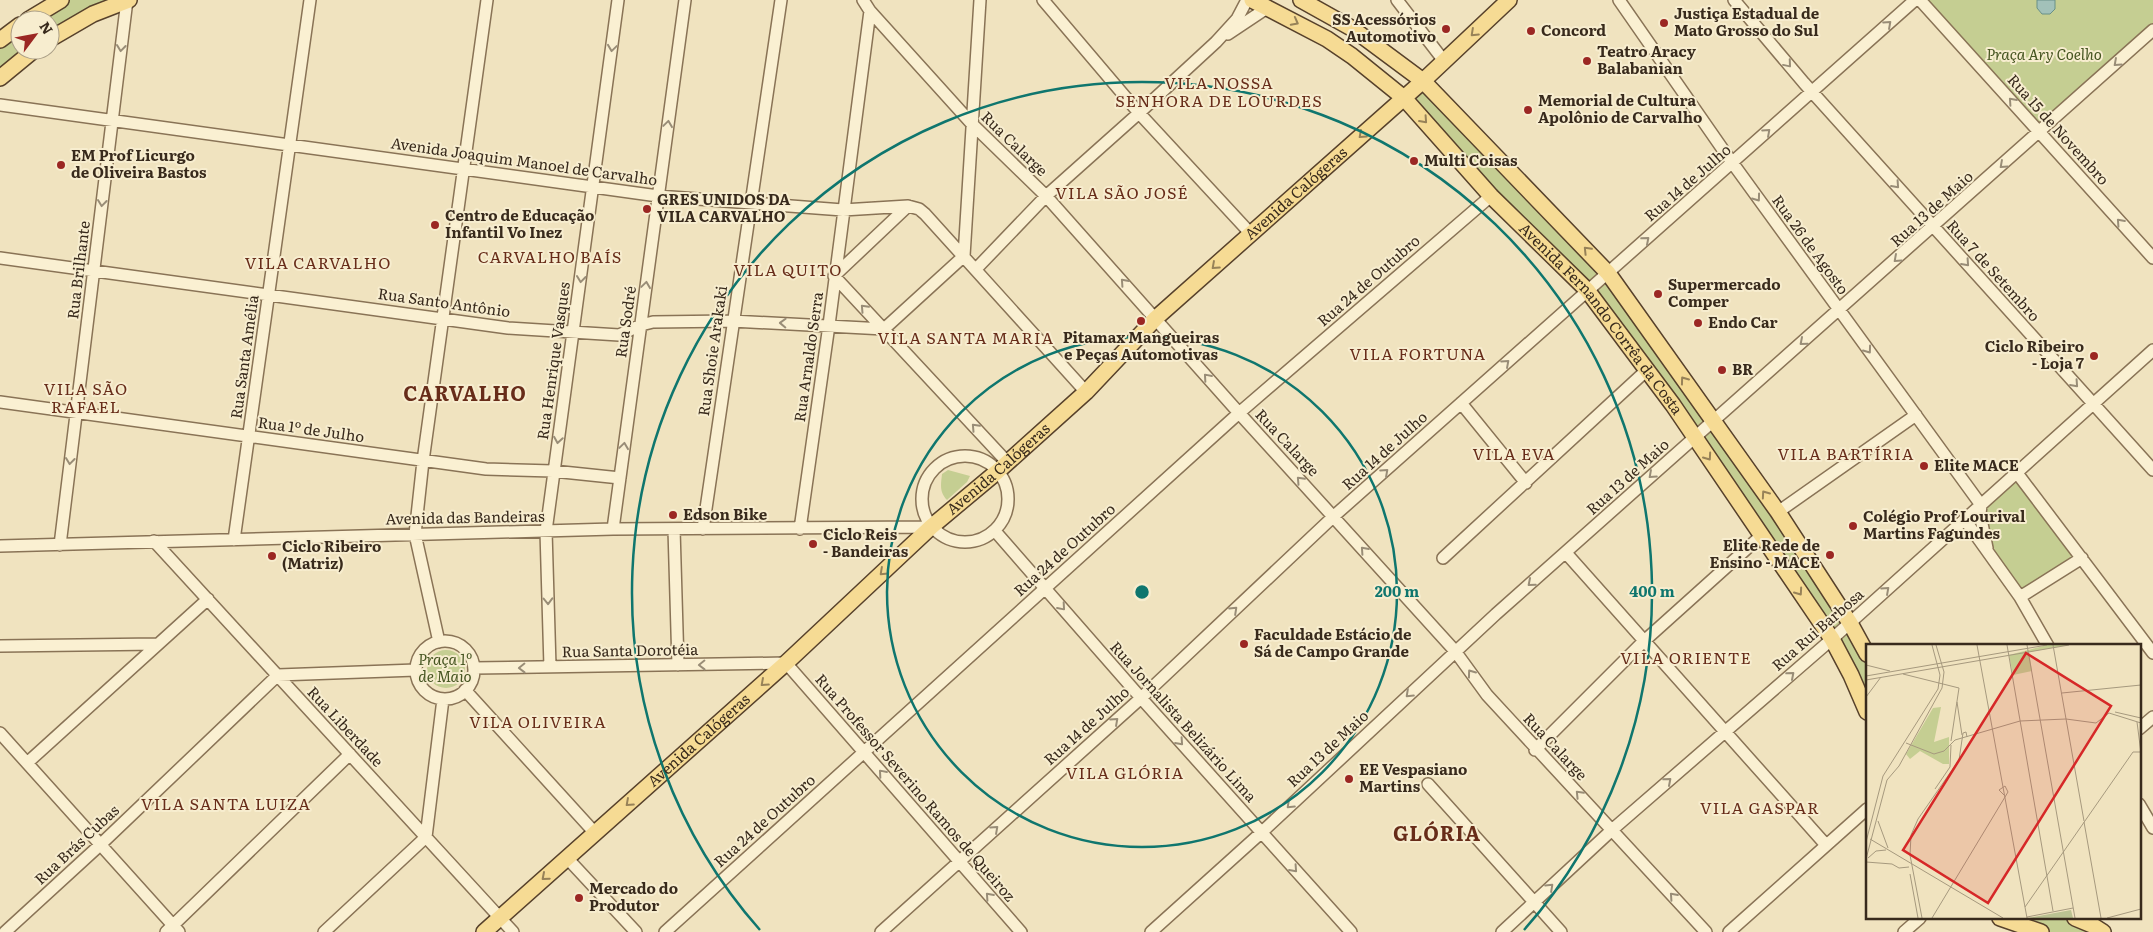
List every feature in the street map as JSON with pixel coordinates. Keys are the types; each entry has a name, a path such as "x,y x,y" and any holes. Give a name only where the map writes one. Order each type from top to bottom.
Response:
{"main road":[{"path":"44,10 61,0"},
{"path":"60,33 93,14 127,0"},
{"name":"Avenida Fernando Corrêa da Costa","path":"1252,0 1327,39 1352,56 1404,98 1490,196 1587,290 1648,369 1832,639 1851,675 1866,710"},
{"name":"Avenida Fernando Corrêa da Costa","path":"1301,0 1353,29 1423,81 1608,273 1778,512 1850,623 1866,652"},
{"name":"Avenida Calógeras","path":"484,932 786,663 931,527 1003,467 1086,392 1156,318 1423,81 1509,0"},
{"path":"0,78 22,60"},
{"path":"2006,920 2041,932"},
{"path":"2081,920 2092,924 2103,932"}],"street":[{"name":"Rua Brilhante","path":"60,545 127,0"},
{"name":"Rua Santa Amélia","path":"234,540 310,0"},
{"path":"439,642 415,534 423,461 487,0"},
{"name":"Rua Henrique Vasques","path":"550,667 546,531 618,0"},
{"name":"Rua Sodré","path":"613,529 684,0"},
{"name":"Rua Shoie Arakaki","path":"703,529 732,321 752,203 781,0"},
{"name":"Rua Calarge","path":"863,0 870,11 972,124 1046,196 1239,413 1455,651 1487,695 1536,750 1613,829 1706,932"},
{"path":"884,329 964,256 980,0"},
{"path":"1043,0 1139,113 1252,234"},
{"path":"976,269 1046,196 1216,42 1237,19 1247,0"},
{"path":"1397,0 1444,61"},
{"name":"Rua 26 de Agosto","path":"1619,0 1732,164 1982,505"},
{"name":"Rua 7 de Setembro","path":"1734,0 1812,92 2153,470"},
{"name":"Rua 14 de Julho","path":"881,932 1140,698 1334,516 1915,0"},
{"name":"Rua 15 de Novembro","path":"1920,0 2153,258"},
{"path":"1216,42 1267,8"},
{"name":"Rua Arnaldo Serra","path":"800,529 870,11"},
{"name":"Rua 13 de Maio","path":"1151,932 1262,832 1455,651 1713,420 2040,133 2153,30"},
{"name":"Avenida Joaquim Manoel de Carvalho","path":"0,105 658,196 843,210 908,206"},
{"name":"Rua 24 de Outubro","path":"665,932 1239,413 1490,196"},
{"path":"1003,467 975,457 962,456 949,459 937,466 928,476 922,488 921,502 924,515 931,527 942,536 955,542 969,543 983,539 995,531 1003,521 1008,502 1003,467 884,329 834,276 908,206 919,209 925,214 1086,392"},
{"name":"Rua Santo Antônio","path":"0,258 508,328 620,335 641,325 653,322 732,321 884,329"},
{"name":"Rua Rui Barbosa","path":"1502,932 1613,829 1832,639 2153,350"},
{"path":"1443,558 1526,484 1648,369"},
{"name":"Rua 1º de Julho","path":"0,402 486,469 553,471 620,478"},
{"path":"1461,403 1526,484"},
{"path":"1778,512 1916,415"},
{"path":"2017,473 2153,653"},
{"path":"1982,505 1980,514 1988,553"},
{"path":"1965,520 2020,597 2047,644"},
{"name":"Avenida das Bandeiras","path":"0,546 613,529 931,527"},
{"path":"674,529 678,665"},
{"name":"Rua Jornalista Belizário Lima","path":"995,531 1140,698 1351,932"},
{"path":"1536,750 1643,642 1762,534"},
{"name":"Rua Liberdade","path":"154,542 514,932"},
{"path":"1566,553 1643,642 1826,845"},
{"path":"2020,597 2082,558"},
{"path":"26,763 208,599"},
{"path":"449,641 458,644 466,650 472,659 474,668 471,683 465,690 452,698 443,699 435,697 421,686 416,670 420,655 431,644 449,641"},
{"path":"0,646 158,644"},
{"name":"Rua Santa Dorotéia","path":"474,668 786,663"},
{"name":"Rua Professor Severino Ramos de Queiroz","path":"786,663 958,862 1022,932"},
{"path":"278,675 416,670"},
{"name":"Rua Brás Cubas","path":"5,932 100,845 278,675"},
{"path":"465,690 595,833"},
{"path":"324,932 426,837 443,699"},
{"path":"2140,729 2153,718"},
{"path":"0,733 100,845 172,930 350,754"},
{"path":"1428,784 1561,932"},
{"path":"2140,806 2153,828"},
{"path":"1729,932 1866,810"},
{"path":"567,858 636,932"},
{"path":"1904,932 1918,920"}],"green space":[{"path":"66,0 122,0 60,30 60,10 50,10"},
{"name":"Praça Ary Coelho","path":"1920,0 2153,0 2153,31 2040,133"},
{"path":"10,36 10,60 18,60 0,74 0,44"},
{"path":"1423,81 1608,273 1866,653 1866,710 1851,675 1648,369 1404,98"},
{"path":"948,470 970,476 967,482 947,500 941,485 942,474"},
{"path":"2017,473 2082,558 2020,597 1965,520"},
{"name":"Praça 1º de Maio","path":"446,650 460,655 465,669 460,683 446,688 432,683 427,669 432,655"},
{"path":"2006,920 2079,920 2103,932 2041,932"}],"water":[{"path":"2037,0 2055,0 2055,9 2050,14 2042,14 2037,8"}],"place":[{"name":"Justiça Estadual de Mato Grosso do Sul","path":"1664,23"},
{"name":"SS Acessórios Automotivo","path":"1446,29"},
{"name":"Concord","path":"1531,31"},
{"name":"Teatro Aracy Balabanian","path":"1587,61"},
{"name":"Memorial de Cultura Apolônio de Carvalho","path":"1528,110"},
{"name":"Multi Coisas","path":"1414,161"},
{"name":"EM Prof Licurgo de Oliveira Bastos","path":"61,165"},
{"name":"GRES UNIDOS DA VILA CARVALHO","path":"647,209"},
{"name":"Centro de Educação Infantil Vo Inez","path":"435,225"},
{"name":"Supermercado Comper","path":"1658,294"},
{"name":"Pitamax Mangueiras e Peças Automotivas","path":"1141,321"},
{"name":"Endo Car","path":"1698,323"},
{"name":"Ciclo Ribeiro - Loja 7","path":"2094,356"},
{"name":"BR","path":"1722,370"},
{"name":"Elite MACE","path":"1924,466"},
{"name":"Edson Bike","path":"673,515"},
{"name":"Colégio Prof Lourival Martins Fagundes","path":"1853,526"},
{"name":"Ciclo Reis - Bandeiras","path":"813,544"},
{"name":"Elite Rede de Ensino - MACE","path":"1830,555"},
{"name":"Ciclo Ribeiro (Matriz)","path":"272,556"},
{"name":"Faculdade Estácio de Sá de Campo Grande","path":"1244,644"},
{"name":"EE Vespasiano Martins","path":"1349,779"},
{"name":"Mercado do Produtor","path":"579,898"}],"district":[{"name":"VILA NOSSA SENHORA DE LOURDES","path":"1219,92"},
{"name":"VILA SÃO JOSÉ","path":"1122,193"},
{"name":"CARVALHO BAÍS","path":"550,257"},
{"name":"VILA CARVALHO","path":"318,263"},
{"name":"VILA QUITO","path":"788,270"},
{"name":"VILA SANTA MARIA","path":"966,338"},
{"name":"VILA FORTUNA","path":"1418,354"},
{"name":"CARVALHO","path":"465,394"},
{"name":"VILA SÃO RAFAEL","path":"86,398"},
{"name":"VILA EVA","path":"1514,454"},
{"name":"VILA BARTÍRIA","path":"1846,454"},
{"name":"VILA ORIENTE","path":"1686,658"},
{"name":"VILA OLIVEIRA","path":"538,722"},
{"name":"VILA GLÓRIA","path":"1125,773"},
{"name":"VILA SANTA LUIZA","path":"226,804"},
{"name":"VILA GASPAR","path":"1760,808"},
{"name":"GLÓRIA","path":"1437,834"}]}
